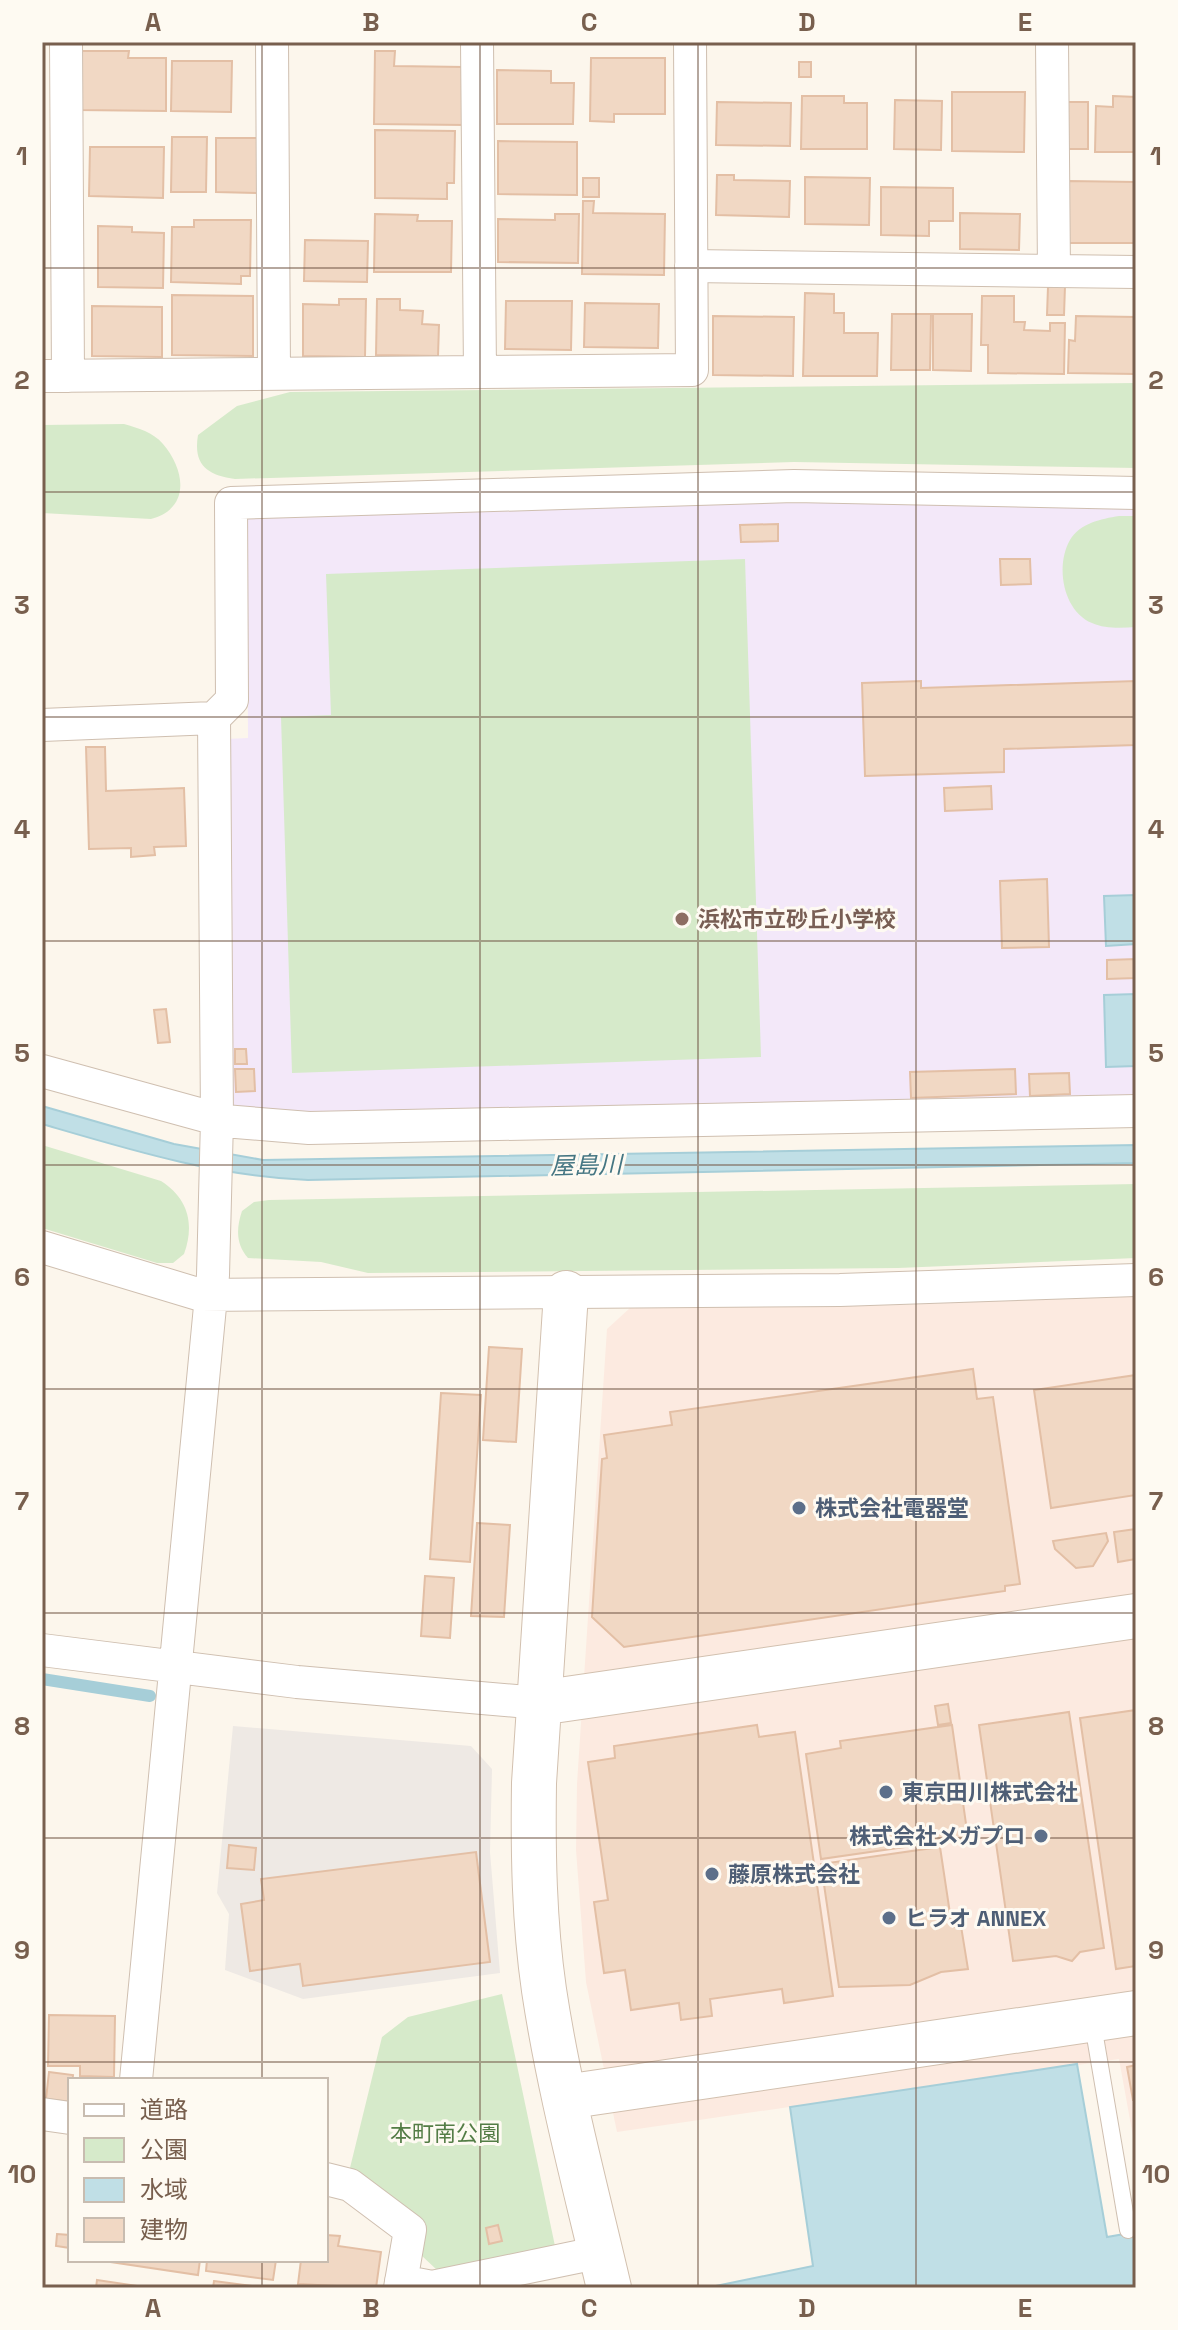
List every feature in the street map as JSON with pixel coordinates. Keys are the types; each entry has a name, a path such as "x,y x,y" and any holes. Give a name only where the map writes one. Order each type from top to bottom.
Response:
{"street":[{"path":"66,42 55,376 692,370 690,42"},
{"path":"272,42 274,374"},
{"path":"477,42 480,372"},
{"path":"1052,42 1054,271"},
{"path":"691,266 1136,272"},
{"path":"42,725 214,718 232,700 231,503 794,486 1136,493"},
{"path":"136,2078 210,1295 216,1128 214,718"},
{"path":"42,1071 216,1128 1136,1111"},
{"path":"42,1247 210,1295 928,1288 1136,1280"},
{"path":"328,2180 350,2185 410,2230 400,2285 432,2287 605,2270 565,2097 544,1988 533,1851 539,1703 566,1293"},
{"path":"42,1650 297,1682 539,1703 1136,1616"},
{"path":"565,2097 1136,2013"},
{"path":"42,2114 68,2118"}],"lane":[{"path":"1092,2019 1128,2230"}],"shaded area":[{"name":"浜松市立砂丘小学校","path":"794,501 1136,508 1136,1099 309,1116 229,1110 226,739 248,738 247,518"},
{"path":"1136,1295 1136,2153 1119,2059 617,2132 586,1982 576,1850 577,1784 607,1329 630,1308 899,1305"},
{"path":"233,1726 471,1746 492,1769 490,1852 500,1973 303,1999 225,1970 229,1914 217,1893"}],"green space":[{"path":"1136,383 1136,468 794,462 235,479 217,475 204,467 197,445 198,435 237,406 290,392"},
{"path":"124,424 155,436 171,455 180,477 178,498 173,507 151,519 42,513 42,425"},
{"path":"1119,516 1136,516 1136,627 1108,627 1092,623 1074,609 1064,587 1065,551 1074,534 1092,523"},
{"path":"745,559 761,1057 292,1073 281,717 331,715 326,574"},
{"path":"42,1145 161,1181 178,1195 187,1213 189,1232 184,1254 173,1263 157,1263 42,1228"},
{"path":"1136,1184 1136,1258 898,1268 368,1273 321,1262 248,1258 238,1236 242,1211 254,1202 269,1200"},
{"name":"本町南公園","path":"502,1994 555,2246 437,2270 421,2255 426,2224 363,2176 349,2172 382,2037 408,2017"}],"water":[{"path":"1136,895 1136,944 1106,946 1104,896"},
{"path":"1136,994 1136,1066 1106,1067 1104,995"},
{"name":"屋島川","path":"42,1106 174,1144 263,1160 1136,1145 1136,1163 308,1180 206,1167 108,1143 42,1124"},
{"path":"1077,2064 1107,2237 1136,2232 1136,2288 706,2288 813,2266 790,2107"}],"building":[{"path":"79,51 129,51 128,58 166,58 166,111 78,110"},
{"path":"375,51 395,51 394,66 464,67 464,125 374,124"},
{"path":"591,58 665,58 665,114 614,114 614,122 590,121"},
{"path":"172,61 232,61 231,112 171,111"},
{"path":"799,62 811,62 811,77 799,77"},
{"path":"497,70 551,71 551,83 574,83 573,124 497,124"},
{"path":"952,92 1025,92 1024,152 952,151"},
{"path":"802,96 844,96 844,103 867,103 867,149 801,149"},
{"path":"1113,96 1136,97 1136,152 1095,152 1096,106 1113,107"},
{"path":"895,100 942,101 941,150 894,149"},
{"path":"717,102 791,103 790,146 716,145"},
{"path":"1068,102 1088,102 1088,149 1067,149"},
{"path":"375,130 455,131 454,183 447,183 447,199 375,198"},
{"path":"172,137 207,137 206,192 171,192"},
{"path":"216,138 259,138 258,193 216,192"},
{"path":"498,141 577,142 577,195 498,194"},
{"path":"90,147 164,147 163,198 89,196"},
{"path":"717,175 734,175 734,180 790,181 789,217 716,215"},
{"path":"805,177 870,178 869,225 805,224"},
{"path":"583,178 599,178 599,197 583,197"},
{"path":"1068,181 1136,182 1136,243 1067,243"},
{"path":"881,187 953,188 953,221 929,221 929,236 881,235"},
{"path":"583,201 594,201 593,213 665,214 664,275 582,274"},
{"path":"960,213 1020,214 1019,250 960,249"},
{"path":"375,214 418,215 417,221 452,221 451,272 374,272"},
{"path":"555,214 579,214 578,263 498,262 498,219 555,220"},
{"path":"194,220 251,220 250,276 241,276 241,284 171,282 172,227 194,227"},
{"path":"98,226 132,227 132,232 164,233 163,288 98,287"},
{"path":"305,240 368,241 367,282 304,281"},
{"path":"1065,286 1064,315 1047,315 1048,287"},
{"path":"805,293 834,294 834,313 844,313 844,333 878,333 877,376 803,376"},
{"path":"172,295 253,296 253,356 172,355"},
{"path":"982,296 1014,296 1014,322 1025,322 1024,330 1050,331 1050,323 1065,323 1064,374 988,373 988,345 981,345"},
{"path":"339,299 366,299 365,357 303,356 303,304 339,305"},
{"path":"377,299 400,299 400,310 423,311 422,324 439,325 438,356 376,355"},
{"path":"506,301 572,301 571,350 505,349"},
{"path":"585,303 659,304 658,348 584,347"},
{"path":"92,306 162,307 162,357 92,356"},
{"path":"892,314 931,314 930,370 891,370"},
{"path":"933,314 972,314 971,371 933,370"},
{"path":"713,316 794,317 793,376 713,375"},
{"path":"1076,316 1136,317 1136,374 1068,373 1069,340 1075,341"},
{"path":"778,524 778,541 741,542 740,525"},
{"path":"1000,559 1030,559 1031,584 1001,585"},
{"path":"921,681 921,688 1136,681 1136,745 1004,749 1004,772 865,776 862,683"},
{"path":"86,747 105,747 106,791 184,788 186,846 154,847 155,855 131,857 131,848 89,849"},
{"path":"991,786 992,809 945,811 944,788"},
{"path":"1047,879 1049,947 1002,948 1000,881"},
{"path":"1136,959 1136,978 1107,979 1107,960"},
{"path":"166,1009 170,1042 158,1043 154,1010"},
{"path":"235,1049 246,1049 247,1064 235,1064"},
{"path":"235,1069 254,1069 255,1091 236,1092"},
{"path":"1015,1069 1016,1094 911,1098 910,1072"},
{"path":"1069,1073 1070,1094 1030,1096 1029,1074"},
{"path":"489,1347 522,1349 516,1442 483,1440"},
{"path":"973,1369 977,1399 993,1397 1020,1584 1005,1586 1005,1591 624,1647 592,1617 602,1459 607,1458 604,1435 672,1425 670,1412"},
{"path":"1136,1375 1136,1495 1051,1508 1034,1390"},
{"path":"441,1393 481,1395 470,1562 430,1559"},
{"path":"477,1523 510,1525 504,1617 471,1616"},
{"path":"1136,1529 1136,1559 1118,1562 1114,1532"},
{"path":"1106,1533 1108,1541 1093,1566 1076,1568 1055,1549 1053,1541"},
{"path":"425,1576 454,1578 450,1638 421,1636"},
{"path":"948,1704 951,1723 938,1725 935,1706"},
{"path":"1136,1710 1136,1966 1116,1969 1080,1718"},
{"path":"1069,1712 1104,1948 1080,1952 1072,1961 1056,1956 1013,1961 979,1725"},
{"path":"757,1725 759,1737 795,1732 833,1996 784,2003 782,1989 710,1999 712,2016 681,2020 679,2003 631,2010 625,1970 604,1973 594,1902 608,1900 588,1762 615,1758 614,1746"},
{"path":"952,1725 968,1838 821,1859 806,1754 841,1748 840,1741"},
{"path":"229,1845 256,1848 254,1870 227,1868"},
{"path":"940,1847 952,1927 961,1926 968,1969 941,1972 910,1985 839,1987 821,1864"},
{"path":"476,1852 490,1962 303,1986 300,1964 250,1971 241,1904 264,1900 261,1879"},
{"path":"49,2015 115,2016 114,2077 80,2076 80,2066 48,2066"},
{"path":"1136,2065 1136,2100 1133,2100 1127,2067"},
{"path":"49,2072 73,2075 73,2078 68,2078 68,2102 46,2099"},
{"path":"498,2225 502,2241 489,2244 486,2228"},
{"path":"57,2234 68,2235 68,2248 56,2246"},
{"path":"328,2235 340,2236 338,2246 381,2252 376,2288 298,2284 301,2262 328,2262"},
{"path":"110,2262 200,2262 198,2275"},
{"path":"207,2262 276,2262 273,2280 206,2271"},
{"path":"97,2280 138,2286 138,2288 96,2288"},
{"path":"214,2281 268,2288 213,2288"}],"waterway":[{"path":"42,1679 150,1696"}],"place":[{"name":"浜松市立砂丘小学校","path":"682,919"},
{"name":"株式会社電器堂","path":"799,1508"},
{"name":"東京田川株式会社","path":"886,1792"},
{"name":"株式会社メガプロ","path":"1041,1836"},
{"name":"藤原株式会社","path":"712,1874"},
{"name":"ヒラオ ANNEX","path":"889,1918"}]}
